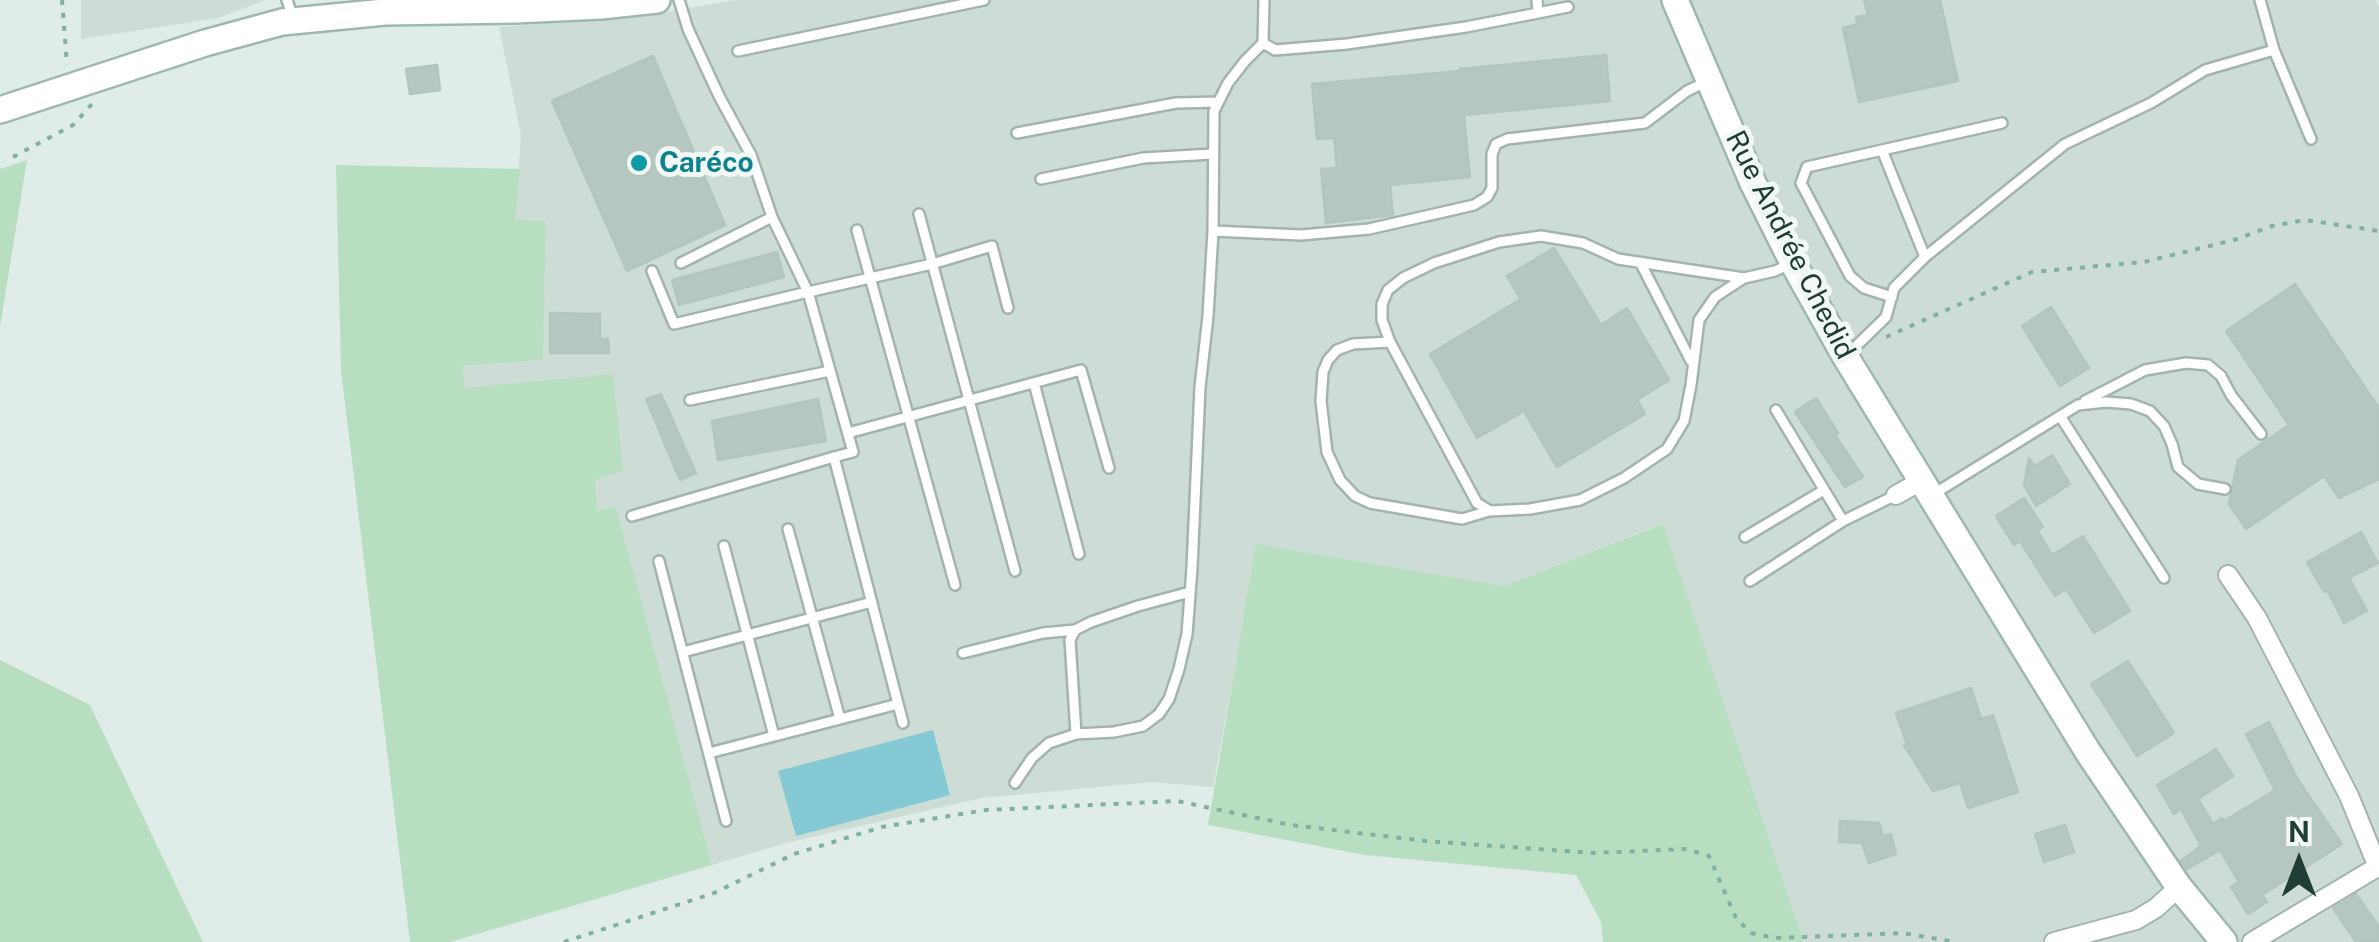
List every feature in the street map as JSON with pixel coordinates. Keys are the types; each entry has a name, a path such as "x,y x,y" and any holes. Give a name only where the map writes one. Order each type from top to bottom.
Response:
{"street":[{"path":"1,110 80,79 204,44 291,10 516,10 658,0"},
{"name":"Rue Andrée Chedid","path":"1675,0 1754,182 1846,356 2088,752 2180,886 2224,942"},
{"path":"1896,495 1926,489"},
{"path":"2228,575 2257,618 2349,796 2378,866 2252,942"},
{"path":"2054,942 2136,920 2180,886"}],"lane":[{"path":"632,516 854,452 808,292 772,217 750,155 688,29 679,0"},
{"path":"738,51 984,0"},
{"path":"1016,784 1032,758 1048,743 1076,734 1143,726 1159,714 1179,670 1187,634 1200,387 1208,316 1214,110 1244,60 1263,42 1264,0"},
{"path":"1537,0 1538,12"},
{"path":"2260,0 2274,50 2311,139"},
{"path":"1263,42 1275,50 1347,44 1568,7"},
{"path":"1846,356 1886,316 1894,288 1925,257 2064,144 2151,104 2205,70 2274,50"},
{"path":"1212,231 1300,235 1370,229 1474,205 1487,197 1492,188 1492,154 1496,144 1507,139 1646,123 1687,91 1709,80"},
{"path":"1017,133 1176,104 1218,102"},
{"path":"1892,297 1864,288 1850,276 1801,184 1808,167 2002,122"},
{"path":"1882,150 1925,257"},
{"path":"1041,179 1142,158 1212,154"},
{"path":"919,214 1015,571"},
{"path":"681,262 772,217"},
{"path":"857,230 955,584"},
{"path":"1490,510 1477,503 1390,342 1382,320 1382,304 1388,290 1434,263 1499,242 1542,236 1582,243 1618,259 1744,278"},
{"path":"652,271 674,324 932,264 992,246 1008,308"},
{"path":"1640,262 1693,363"},
{"path":"1390,342 1354,344 1336,350 1323,372 1321,401 1327,452 1340,480 1355,496 1370,503 1462,519 1490,510 1530,509 1580,500 1624,478 1666,450 1684,420 1699,320 1716,297 1744,278 1793,262"},
{"path":"1926,489 2144,370 2186,363 2208,365 2220,376 2261,434"},
{"path":"848,433 1082,370 1109,468"},
{"path":"690,400 830,371"},
{"path":"1034,383 1079,554"},
{"path":"2078,405 2131,404 2150,411 2164,426 2178,467 2198,484 2225,489"},
{"path":"1776,410 1843,521"},
{"path":"2060,416 2164,578"},
{"path":"834,457 903,723"},
{"path":"1746,537 1824,490"},
{"path":"1750,581 1843,521 1896,495"},
{"path":"788,530 840,719"},
{"path":"724,546 774,736"},
{"path":"660,561 726,822"},
{"path":"963,653 1043,632 1075,630 1138,606 1190,592"},
{"path":"683,652 872,602"},
{"path":"1075,630 1070,640 1076,734"},
{"path":"709,753 898,704"}],"path":[{"path":"13,157 73,125 94,102 80,79 62,0"},
{"path":"1880,340 2032,272 2144,262 2305,220 2379,232"},
{"path":"564,942 714,893 794,854 882,828 986,810 1177,802 1291,825 1426,841 1593,853 1686,849 1710,856 1736,918 1752,933 1774,938 1904,933 1955,942"}],"shaded area":[{"path":"81,0 266,0 218,18 81,39"},
{"path":"735,0 2376,0 2379,942 1804,942 1662,524 1504,586 1257,545 1213,787 1152,782 982,798 786,843 712,865 616,506 597,512 594,480 466,388 462,366 542,360 546,221 515,221 521,135 499,27 593,20"}],"green space":[{"path":"27,160 0,327 0,169"},
{"path":"336,165 520,169 515,220 546,221 543,360 462,366 466,388 613,374 623,471 595,480 597,511 616,506 712,865 450,942 410,942 341,370"},
{"path":"1663,524 1804,942 1603,942 1601,922 1576,875 1365,855 1208,825 1256,544 1504,586"},
{"path":"0,660 90,705 203,942 0,942"}],"water":[{"path":"933,730 950,795 796,836 778,771"}],"building":[{"path":"1864,0 1940,0 1958,81 1859,102 1843,28 1858,24 1856,17 1868,15"},
{"path":"1606,55 1610,101 1464,115 1470,177 1390,185 1393,215 1326,223 1321,169 1337,168 1334,138 1317,139 1312,84"},
{"name":"Caréco","path":"653,56 725,225 627,271 552,101"},
{"path":"437,65 440,90 410,94 406,69"},
{"path":"1554,248 1601,325 1627,308 1669,380 1637,400 1645,414 1557,467 1524,411 1477,438 1430,354 1521,299 1507,276"},
{"path":"777,252 784,277 679,305 672,280"},
{"path":"2295,284 2379,408 2379,479 2339,498 2324,476 2246,529 2229,504 2238,460 2289,425 2226,331"},
{"path":"2051,307 2089,368 2060,386 2022,326"},
{"path":"550,313 600,314 600,339 608,339 609,353 550,353"},
{"path":"661,394 696,473 680,480 646,399"},
{"path":"1816,398 1863,477 1845,487 1795,412"},
{"path":"818,399 826,441 718,460 712,421"},
{"path":"2052,455 2070,484 2036,506 2024,485 2029,458 2035,466"},
{"path":"2024,498 2043,527 2037,530 2052,555 2083,536 2130,611 2094,633 2066,589 2055,596 2020,541 2014,545 1996,516"},
{"path":"2361,532 2378,563 2349,578 2367,611 2344,623 2307,562"},
{"path":"2128,661 2174,733 2137,756 2091,684"},
{"path":"1971,688 1981,719 1993,715 2018,792 1968,808 1960,783 1933,791 1904,745 1907,744 1896,713"},
{"path":"2269,722 2298,780 2342,844 2262,895 2267,902 2248,914 2231,887 2239,882 2220,850 2187,869 2181,861 2201,846 2181,809 2174,814 2157,785 2216,749 2233,776 2198,799 2213,824 2222,818 2224,821 2275,790 2246,734"},
{"path":"1840,821 1879,823 1883,836 1891,834 1896,854 1869,863 1862,843 1839,842"},
{"path":"2065,825 2074,852 2044,862 2035,834"},
{"path":"2356,894 2379,927 2379,942 2356,942 2333,908"}],"place":[{"name":"Caréco","path":"639,163"}]}
